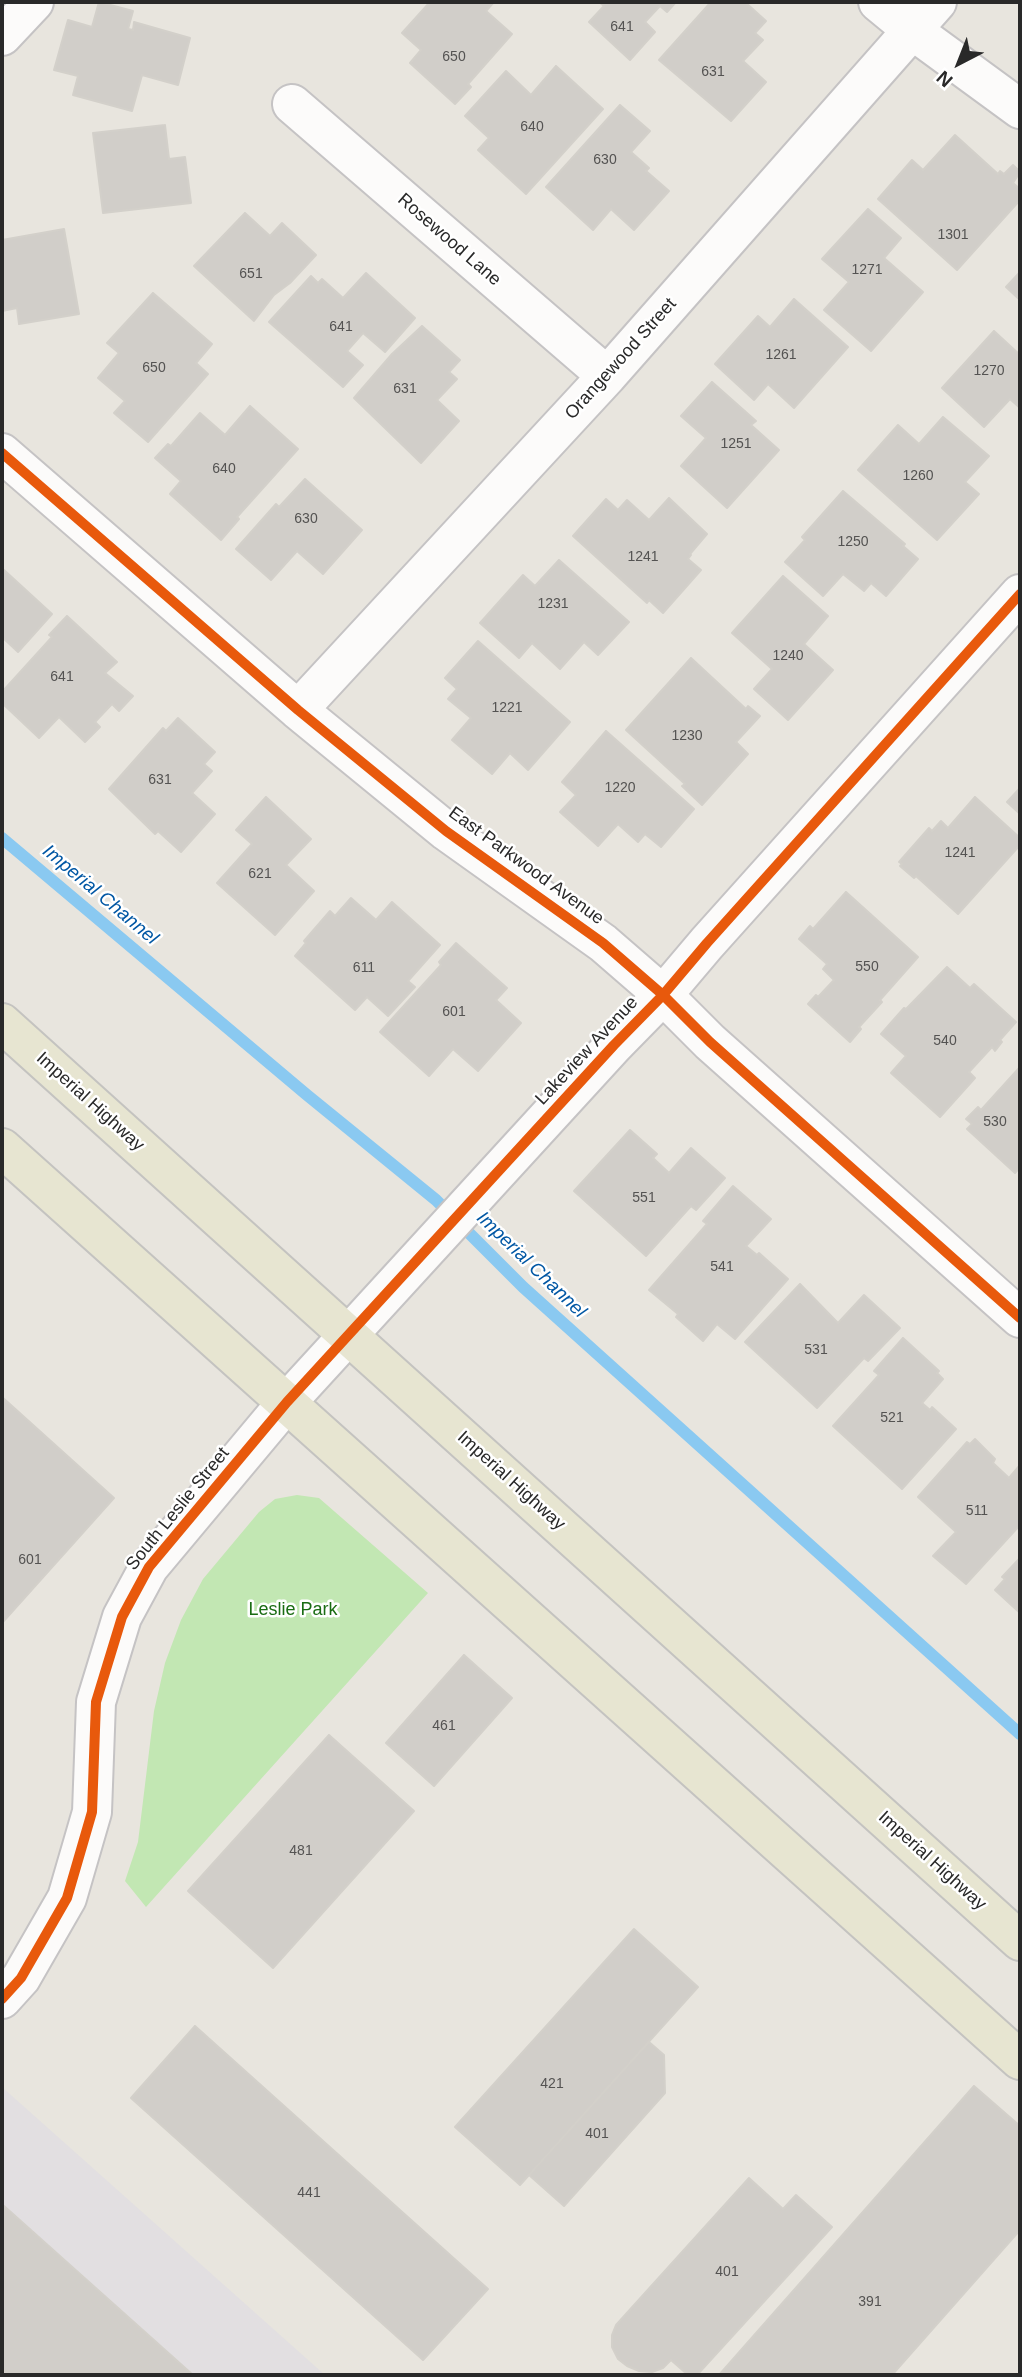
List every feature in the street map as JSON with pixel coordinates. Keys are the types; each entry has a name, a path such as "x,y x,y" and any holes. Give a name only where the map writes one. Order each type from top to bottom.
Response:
{"main road":[{"name":"Imperial Highway","path":"2,1023 1020,1941"},
{"path":"2,1148 1020,2060"}],"street":[{"path":"2,36 34,2"},
{"path":"878,2 1020,109"},
{"name":"Orangewood Street","path":"298,710 607,376 937,2"},
{"name":"Rosewood Lane","path":"292,104 607,376"},
{"name":"East Parkwood Avenue","path":"2,453 298,710 446,831 603,943 1020,1318"},
{"name":"Lakeview Avenue","path":"288,1402 614,1045 663,995 1020,594"},
{"name":"South Leslie Street","path":"2,1999 20,1978 67,1898 92,1812 96,1702 122,1617 149,1567 288,1402"}],"shaded area":[{"path":"2,2087 325,2375 2,2375"}],"green space":[{"name":"Leslie Park","path":"297,1495 319,1498 428,1593 146,1907 125,1881 138,1842 154,1711 165,1663 181,1620 203,1579 259,1512 275,1499"}],"building":[{"path":"99,2 133,11 128,29 133,30 134,22 190,38 178,85 142,75 132,111 73,95 78,76 54,70 68,20 92,27"},
{"path":"430,2 494,2 486,11 512,34 468,84 471,87 455,104 410,63 421,50 402,33"},
{"path":"599,2 676,2 667,12 660,6 645,22 655,32 630,60 589,22 604,6"},
{"path":"711,2 745,2 766,21 755,33 763,40 743,61 766,82 731,121 659,60"},
{"path":"556,66 603,109 526,194 478,150 489,138 465,116 506,71 531,95"},
{"path":"620,105 650,131 631,152 649,168 646,171 669,191 634,230 611,209 593,230 546,187"},
{"path":"165,125 169,159 185,157 191,203 103,213 93,133"},
{"path":"955,135 998,174 1000,171 1004,174 1013,165 1020,172 1013,183 1020,189 1020,200 957,270 878,199 912,160 923,170"},
{"path":"868,209 901,238 884,258 923,292 871,351 824,310 849,282 822,259"},
{"path":"245,213 270,236 282,223 316,255 290,283 274,295 254,321 194,266"},
{"path":"64,229 79,314 19,324 17,308 2,311 2,240"},
{"path":"1020,272 1020,300 1006,287"},
{"path":"366,273 415,318 385,352 363,333 347,351 363,365 343,387 269,322 311,276 318,283 322,279 343,298"},
{"path":"153,293 212,344 196,363 208,374 148,442 114,413 125,401 98,378 119,353 107,343"},
{"path":"794,299 848,347 794,408 768,384 754,400 715,364 758,316 770,327"},
{"path":"422,326 460,360 449,372 457,379 437,400 459,421 421,463 354,398 392,354"},
{"path":"994,331 1020,355 1020,408 1010,399 984,427 942,388"},
{"path":"712,382 756,421 751,425 779,450 727,508 681,466 706,438 681,416"},
{"path":"250,406 298,449 237,517 239,519 221,540 170,494 181,481 155,458 168,444 171,446 200,413 225,435"},
{"path":"943,417 989,456 965,482 979,494 937,540 858,470 898,425 919,444"},
{"path":"305,479 362,530 323,574 297,551 271,580 236,549 276,504 279,507"},
{"path":"843,491 905,544 903,546 918,559 886,596 871,583 864,591 843,574 823,596 785,562 805,540 802,537"},
{"path":"669,498 707,534 688,559 701,570 663,613 649,600 647,603 573,536 606,499 618,510 627,500 649,520"},
{"path":"559,560 629,622 598,655 584,642 560,669 532,643 519,658 480,623 523,575 535,586"},
{"path":"4,570 52,614 18,652 2,637"},
{"path":"783,576 828,616 804,644 833,670 788,720 754,689 772,669 732,633"},
{"path":"67,616 117,662 105,673 133,696 119,711 112,704 95,722 100,727 85,742 59,717 39,738 2,703 2,692 52,637 49,635"},
{"path":"478,641 570,722 528,770 510,753 492,774 452,740 471,718 448,699 457,689 445,678"},
{"path":"691,658 746,709 748,706 760,716 736,742 748,754 702,805 682,786 685,784 626,730"},
{"path":"178,718 215,752 204,764 212,771 192,793 215,814 181,852 158,831 155,834 109,789 163,728 166,731"},
{"path":"606,731 694,809 661,847 645,834 638,842 618,824 598,846 560,812 576,795 562,782"},
{"path":"1020,788 1020,814 1007,802"},
{"path":"266,797 311,839 286,865 314,891 275,935 217,883 252,844 236,830"},
{"path":"975,797 1020,838 1020,845 958,914 916,876 914,878 900,866 902,864 899,862 929,828 932,831 941,821 948,828"},
{"path":"846,892 918,957 880,1000 882,1002 859,1027 861,1029 850,1042 808,1004 834,980 823,969 827,964 799,939 810,926 813,929"},
{"path":"351,898 376,920 392,902 440,945 408,981 415,987 388,1016 367,997 355,1010 295,956 306,943 304,941 330,911 335,916"},
{"path":"456,943 507,988 496,1000 521,1023 478,1071 453,1049 429,1076 380,1032 441,965 439,962"},
{"path":"947,967 970,988 974,984 1016,1022 1000,1040 1002,1042 995,1051 992,1047 969,1072 975,1078 940,1117 891,1073 906,1056 881,1034"},
{"path":"1020,1067 1020,1167 1015,1173 967,1129 972,1124 966,1119 978,1107 981,1110"},
{"path":"630,1130 657,1154 653,1158 669,1173 691,1148 725,1178 696,1210 691,1206 646,1256 574,1191"},
{"path":"733,1186 771,1219 746,1246 757,1255 759,1253 788,1279 735,1339 717,1324 703,1341 676,1317 678,1314 649,1290 707,1224 703,1221"},
{"path":"800,1284 838,1323 864,1295 900,1328 868,1361 864,1358 817,1408 745,1342"},
{"path":"903,1338 939,1371 937,1373 943,1379 922,1403 930,1410 932,1407 956,1429 902,1489 833,1426 879,1375 874,1371"},
{"path":"2,1397 114,1498 2,1623"},
{"path":"975,1439 995,1459 993,1463 1009,1478 1020,1465 1020,1525 966,1584 933,1556 956,1532 918,1497 967,1442 970,1444"},
{"path":"1020,1558 1020,1613 995,1590 1005,1579 1002,1577"},
{"path":"464,1655 512,1698 434,1786 386,1743"},
{"path":"329,1735 414,1811 273,1968 188,1891"},
{"path":"634,1929 698,1987 520,2185 455,2127"},
{"path":"195,2026 488,2289 423,2360 131,2098"},
{"path":"649,2042 664,2055 665,2093 564,2206 529,2175"},
{"path":"974,2086 1020,2126 1020,2230 892,2375 719,2375"},
{"path":"749,2178 783,2209 796,2195 832,2227 697,2375 688,2375 671,2360 663,2368 652,2372 627,2366 618,2359 612,2347 612,2335 616,2325"},
{"path":"4,2206 193,2375 2,2375"}],"waterway":[{"name":"Imperial Channel","path":"2,838 436,1200 523,1287 1020,1734"}],"cycle path":[{"path":"2,453 298,710 446,831 603,943 1020,1318"},
{"path":"2,1999 21,1978 67,1898 92,1812 96,1702 122,1617 149,1567 287,1402 663,995 1020,594"}]}
